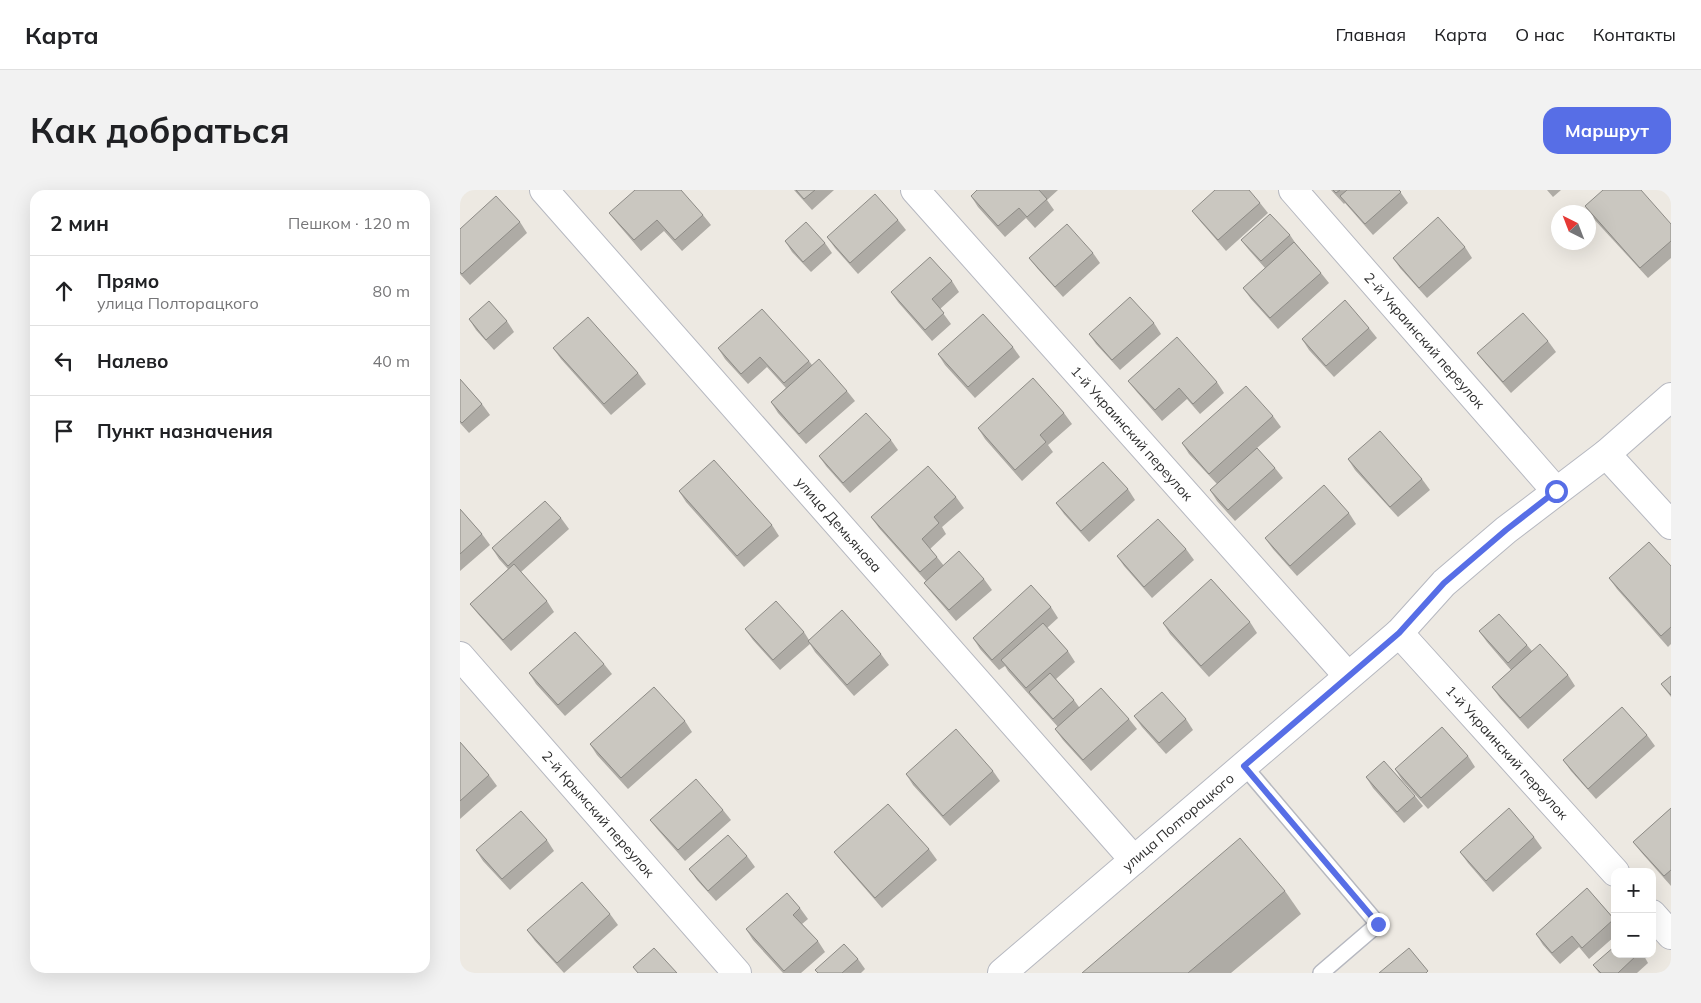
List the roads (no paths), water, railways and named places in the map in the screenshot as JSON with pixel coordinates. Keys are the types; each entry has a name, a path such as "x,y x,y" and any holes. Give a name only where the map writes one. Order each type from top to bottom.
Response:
{"street":[{"name":"улица Демьянова","path":"544,190 1134,860"},
{"name":"1-й Украинский переулок","path":"915,190 1348,676"},
{"name":"2-й Украинский переулок","path":"1293,190 1556,491"},
{"name":"улица Полторацкого","path":"1002,973 1399,633 1444,583 1506,530 1606,454 1671,397"},
{"path":"1606,454 1671,525"},
{"name":"1-й Украинский переулок","path":"1399,633 1611,868"},
{"name":"2-й Крымский переулок","path":"460,656 737,973"},
{"path":"1656,918 1671,935"}],"lane":[{"path":"1244,766 1378,924 1321,973"}]}
